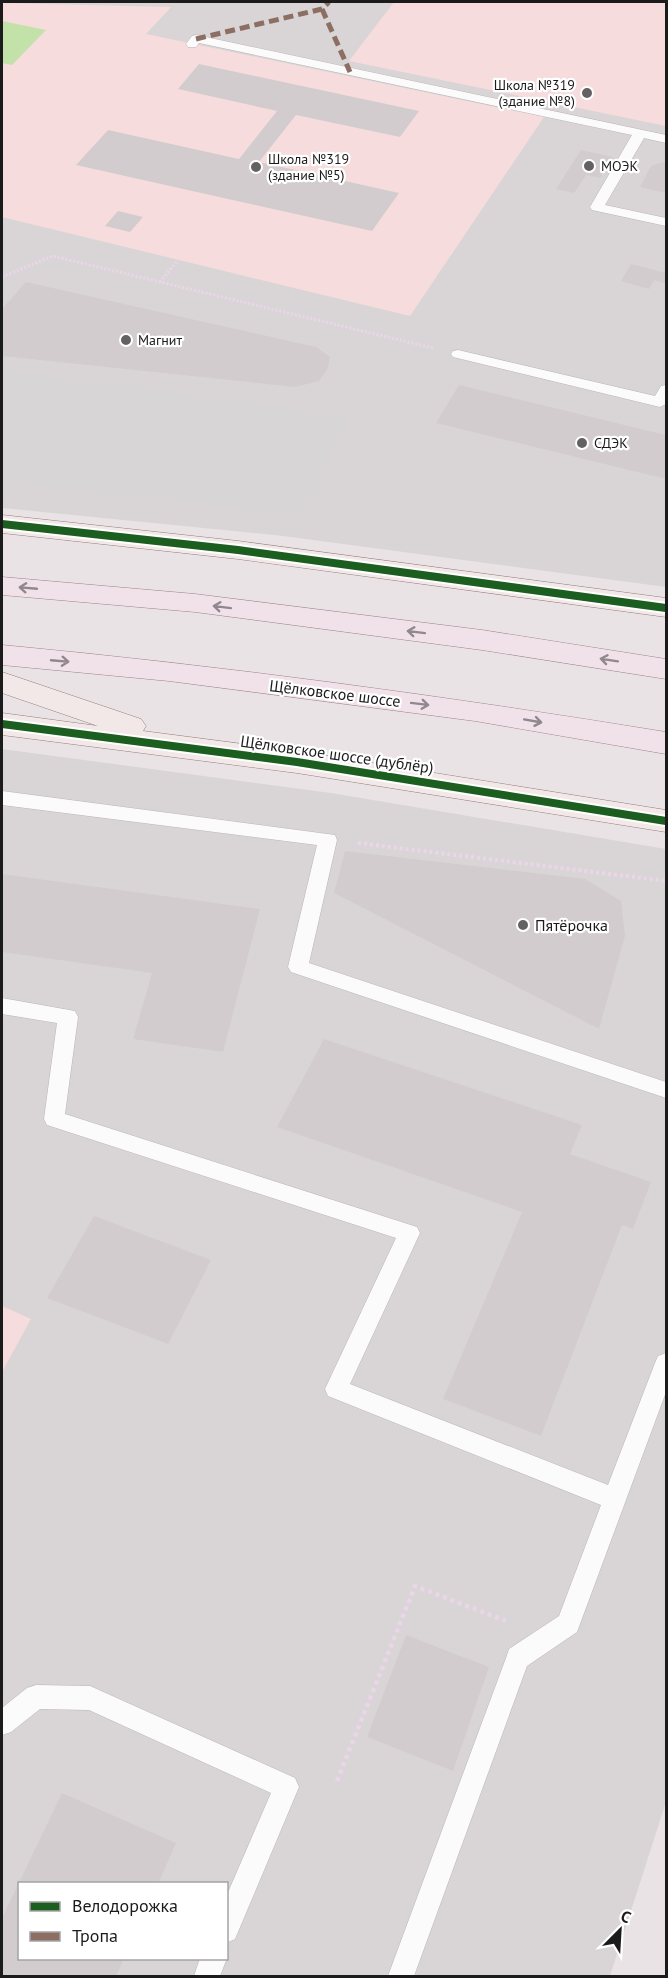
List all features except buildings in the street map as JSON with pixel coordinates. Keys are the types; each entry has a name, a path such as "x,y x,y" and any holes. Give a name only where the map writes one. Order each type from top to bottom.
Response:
{"main road":[{"path":"2,586 195,603 482,640 666,669"},
{"name":"Щёлковское шоссе","path":"2,655 169,671 464,709 666,743"}],"street":[{"path":"2,524 238,550 666,608"},
{"path":"2,682 201,749"},
{"name":"Щёлковское шоссе (дублёр)","path":"2,724 308,764 666,821"}],"lane":[{"path":"192,44 196,39 666,139"},
{"path":"640,133 597,207 666,222"},
{"path":"458,354 660,402 666,389"},
{"path":"2,798 328,840 298,967 666,1090"},
{"path":"2,1006 68,1017 54,1119 409,1233 336,1389 615,1499"},
{"path":"401,1977 518,1658 568,1624 666,1363"},
{"path":"2,1723 36,1697 90,1698 286,1787 228,1925"},
{"path":"207,1977 214,1960"}],"path":[{"path":"2,277 53,256 458,354"},
{"path":"160,282 178,260"},
{"path":"328,840 666,880"},
{"path":"336,1781 416,1586 548,1638"}],"shaded area":[{"path":"2,2 666,2 666,587 283,536 2,508"},
{"name":"Школа №319 (здание №8)","path":"394,2 666,2 666,126 349,61"},
{"name":"Школа №319 (здание №5)","path":"2,3 171,7 146,34 544,117 410,316 2,217"},
{"path":"2,371 348,416 303,514 2,482"},
{"path":"2,749 331,793 666,849 666,1802 610,1976 2,1976"},
{"path":"2,1306 31,1319 2,1372"}],"green space":[{"path":"2,21 46,30 12,65 2,63"}],"marked path":[{"path":"196,39 322,9 329,2"},
{"path":"322,9 350,72"}],"cycle path":[{"path":"2,524 238,550 666,608"},
{"path":"2,724 297,762 666,821"}],"place":[{"name":"Школа №319 (здание №8)","path":"587,93"},
{"name":"МОЭК","path":"589,166"},
{"name":"Школа №319 (здание №5)","path":"256,167"},
{"name":"Магнит","path":"126,340"},
{"name":"СДЭК","path":"582,443"},
{"name":"Пятёрочка","path":"523,925"}]}
